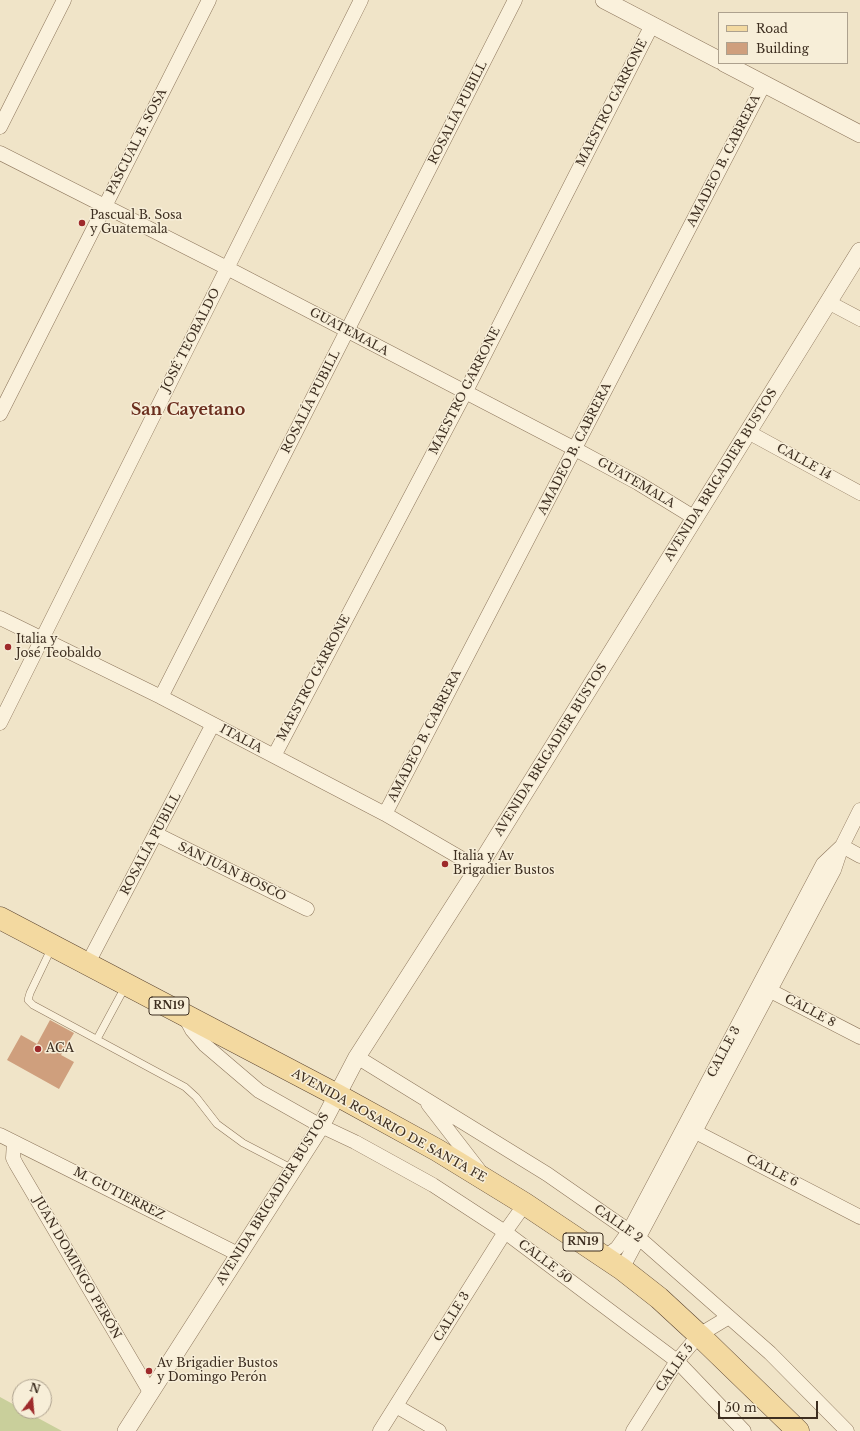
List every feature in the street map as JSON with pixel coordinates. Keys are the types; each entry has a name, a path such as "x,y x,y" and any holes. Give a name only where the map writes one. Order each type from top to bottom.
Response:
{"main road":[{"name":"AVENIDA ROSARIO DE SANTA FE","path":"0,918 337,1095 437,1150 525,1204 614,1263 659,1298 798,1431"}],"street":[{"path":"0,127 64,0"},
{"name":"PASCUAL B. SOSA","path":"0,414 209,0"},
{"name":"JOSÉ TEOBALDO","path":"0,723 361,0"},
{"name":"ROSALÍA PUBILL","path":"162,697 515,0"},
{"path":"604,0 718,59"},
{"name":"MAESTRO GARRONE","path":"274,756 465,393 652,25"},
{"path":"726,64 860,134"},
{"name":"AMADEO B. CABRERA","path":"385,814 764,84"},
{"name":"GUATEMALA","path":"0,153 348,330 638,483 694,518"},
{"name":"AVENIDA BRIGADIER BUSTOS","path":"126,1431 321,1126 357,1057 478,868 860,251"},
{"path":"828,302 860,319"},
{"name":"CALLE 14","path":"748,432 860,493"},
{"name":"ITALIA","path":"0,618 162,697 385,814 478,868"},
{"name":"ROSALÍA PUBILL","path":"88,964 213,724"},
{"name":"CALLE 3","path":"614,1263 634,1234 765,987 834,870 842,846 860,810"},
{"name":"SAN JUAN BOSCO","path":"156,834 307,909"},
{"path":"842,846 860,856"},
{"name":"CALLE 8","path":"765,987 860,1037"},
{"name":"CALLE 50","path":"184,1014 192,1030 205,1044 260,1091 321,1126 355,1142 433,1185 505,1232 677,1361 744,1431"},
{"name":"CALLE 2","path":"357,1057 546,1174 634,1234 770,1353 847,1431"},
{"path":"423,1098 486,1180"},
{"name":"CALLE 6","path":"690,1129 860,1217"},
{"name":"M. GUTIERREZ","path":"0,1135 238,1254"},
{"name":"JUAN DOMINGO PERÓN","path":"14,1142 13,1158 16,1164 150,1392"},
{"name":"CALLE 3","path":"380,1431 505,1232 525,1204"},
{"name":"CALLE 3","path":"614,1263 618,1248 634,1234"},
{"name":"CALLE 5","path":"633,1431 677,1361 699,1335 729,1317"},
{"path":"396,1406 439,1431"}],"lane":[{"path":"53,945 30,993 28,1000 33,1005 185,1087 196,1097 217,1124 243,1143 293,1169"},
{"path":"97,1040 126,984"}],"green space":[{"path":"0,1397 12,1404 12,1419 40,1419 62,1431 0,1431"}],"building":[{"name":"ACA","path":"50,1020 74,1033 61,1055 74,1062 59,1089 7,1060 21,1035 37,1044"}],"place":[{"name":"Pascual B. Sosa y Guatemala","path":"82,223"},
{"name":"Italia y José Teobaldo","path":"8,647"},
{"name":"Italia y Av Brigadier Bustos","path":"445,864"},
{"name":"ACA","path":"38,1049"},
{"name":"Av Brigadier Bustos y Domingo Perón","path":"149,1371"}],"district":[{"name":"San Cayetano","path":"188,410"}]}
